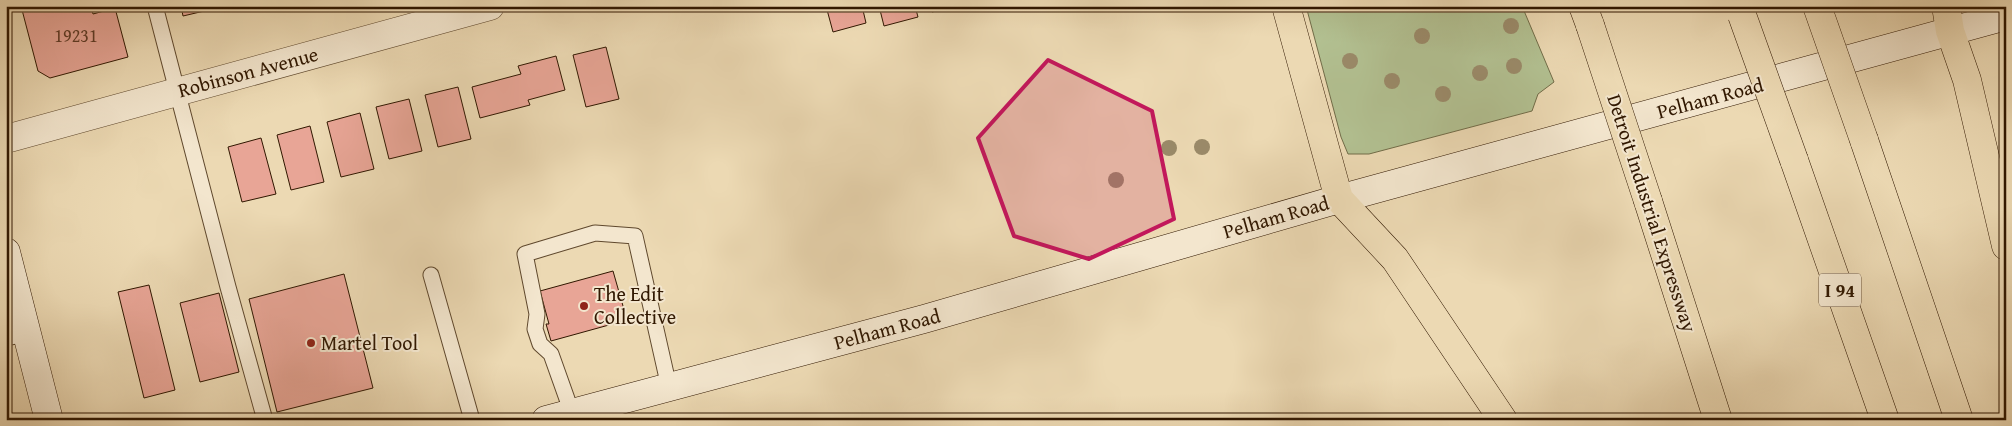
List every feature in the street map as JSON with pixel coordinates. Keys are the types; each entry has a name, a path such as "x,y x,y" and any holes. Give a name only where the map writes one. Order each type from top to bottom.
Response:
{"highway":[{"path":"1286,6 1339,199 1395,259 1503,420"},
{"path":"1816,6 1864,140 1959,420"},
{"name":"I 94","path":"1741,10 1885,420"},
{"name":"Detroit Industrial Expressway","path":"1586,16 1718,420"},
{"path":"1948,19 1966,80 2006,246"}],"main road":[{"name":"Robinson Avenue","path":"6,140 177,91 490,6"},
{"name":"Pelham Road","path":"546,420 924,319 1339,199 1948,19 2006,16"},
{"path":"6,252 17,336 49,420"}],"lane":[{"path":"155,6 228,287 265,420"},
{"path":"572,413 551,354 540,344 536,329 537,314 525,254 596,233 634,236 669,387"},
{"path":"431,275 472,420"}],"highlighted area":[{"path":"1048,60 1152,111 1174,219 1089,259 1014,236 978,138"}],"green space":[{"path":"1306,6 1522,6 1554,82 1538,94 1532,111 1369,154 1348,154 1341,137"}],"building":[{"path":"21,6 91,6 93,14 115,8 128,57 50,78 38,71"},
{"path":"181,6 216,6 217,8 183,16"},
{"path":"826,6 862,6 866,23 833,32"},
{"path":"879,6 915,6 918,17 884,26"},
{"path":"931,6 957,6 932,12"},
{"path":"606,47 619,99 586,107 573,55"},
{"path":"556,56 565,90 528,100 530,105 480,118 472,87 521,74 518,66"},
{"path":"458,87 471,139 438,147 425,95"},
{"path":"409,99 422,151 389,159 376,107"},
{"path":"360,113 374,169 341,177 327,122"},
{"path":"310,126 324,182 291,190 277,135"},
{"path":"261,138 276,194 242,202 228,147"},
{"name":"The Edit Collective","path":"613,271 627,320 551,341 546,324 549,324 540,291"},
{"name":"Martel Tool","path":"344,274 373,388 277,412 249,299"},
{"path":"149,285 175,390 144,398 118,292"},
{"path":"219,293 239,372 200,382 180,303"}],"place":[{"name":"The Edit Collective","path":"584,306"},
{"name":"Martel Tool","path":"311,343"}]}
